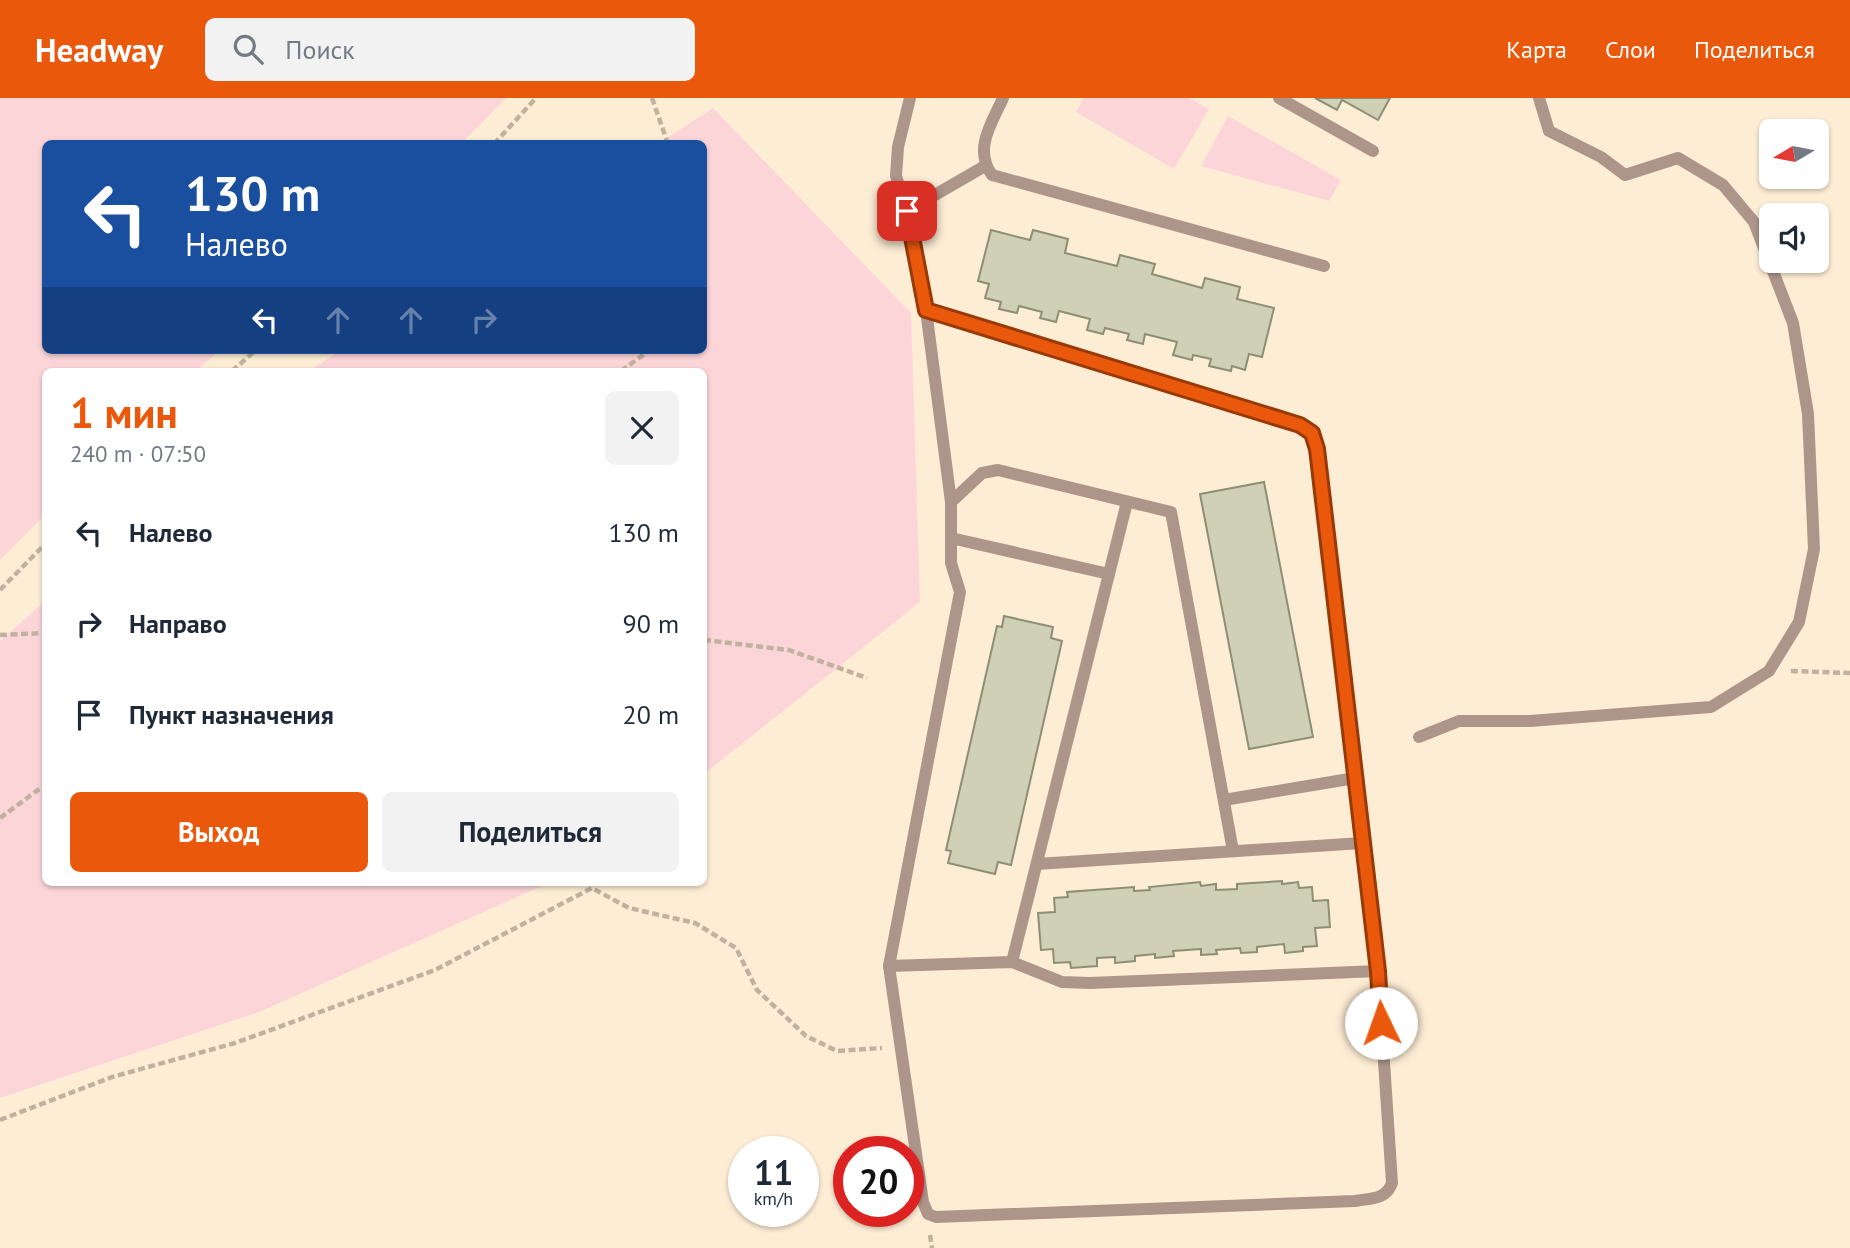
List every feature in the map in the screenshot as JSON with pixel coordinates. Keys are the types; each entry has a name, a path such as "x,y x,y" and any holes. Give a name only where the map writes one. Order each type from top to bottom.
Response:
{"lane":[{"path":"910,98 898,147 896,176 907,211 926,310 951,502 951,563 960,592 889,966 923,1202 928,1213 936,1217 1355,1201 1382,1197 1389,1193 1392,1183 1378,971 1317,449 1312,433 1300,425 926,310"},
{"path":"1003,98 982,145 985,166 992,175 1324,266"},
{"path":"1279,98 1373,151"},
{"path":"1419,737 1459,721 1530,721 1711,707 1769,671 1799,622 1814,549 1808,414 1793,323 1754,222 1723,185 1678,158 1625,175 1601,157 1549,131 1539,98"},
{"path":"907,211 985,166"},
{"path":"951,502 982,473 998,470 1171,512 1233,851"},
{"path":"1012,962 1127,502"},
{"path":"951,538 1110,574"},
{"path":"1223,800 1354,778"},
{"path":"1037,864 1362,843"},
{"path":"889,966 1012,962 1062,982 1090,983 1378,971"}],"path":[{"path":"498,140 536,98"},
{"path":"652,98 667,140"},
{"path":"235,368 251,354"},
{"path":"625,368 644,354"},
{"path":"0,590 42,547"},
{"path":"0,635 42,633"},
{"path":"707,640 789,650 866,678"},
{"path":"1769,671 1850,673"},
{"path":"0,818 42,788"},
{"path":"0,1120 112,1077 235,1043 435,970 592,888 629,908 695,923 736,948 757,990 806,1036 837,1051 900,1046"}],"shaded area":[{"path":"0,98 506,98 465,140 42,140 42,354 215,354 199,368 42,368 42,518 0,560"},
{"path":"1084,98 1189,98 1209,109 1174,169 1076,112"},
{"path":"713,108 911,313 920,602 707,772 707,368 314,368 335,354 707,354 707,140 664,140"},
{"path":"1228,116 1341,180 1329,201 1201,166"},
{"path":"42,604 42,886 542,886 259,1012 0,1098 0,641"}],"building":[{"path":"1315,98 1390,98 1378,120 1342,100 1337,110"},
{"path":"991,230 1030,240 1033,230 1068,239 1065,253 1117,266 1120,255 1155,264 1152,274 1202,288 1205,278 1240,287 1237,299 1274,308 1262,357 1249,354 1245,370 1232,366 1231,371 1209,366 1211,359 1193,355 1192,360 1173,355 1177,342 1145,334 1143,344 1127,340 1129,334 1105,328 1103,334 1087,330 1090,319 1059,311 1056,322 1040,318 1042,312 1019,306 1017,313 999,309 1001,302 985,298 989,284 978,281"},
{"path":"1264,482 1313,737 1249,749 1200,494"},
{"path":"1004,616 1053,627 1051,638 1062,641 1011,865 998,862 995,874 948,863 951,851 946,850 997,626 1002,627"},
{"path":"1282,881 1282,884 1298,882 1299,888 1312,887 1313,901 1328,900 1330,927 1315,928 1317,946 1285,953 1284,944 1257,947 1257,952 1241,953 1240,948 1216,950 1217,954 1201,955 1201,949 1173,951 1174,956 1135,956 1135,961 1115,963 1115,957 1097,958 1097,966 1071,968 1070,962 1054,963 1053,949 1041,950 1038,913 1055,912 1054,898 1068,897 1067,892 1134,887 1134,891 1150,890 1149,887 1200,882 1201,886 1216,884 1216,890 1237,889 1237,884"}],"route":[{"path":"907,211 926,310 1300,425 1312,433 1317,449 1378,971 1381,1023"}]}
